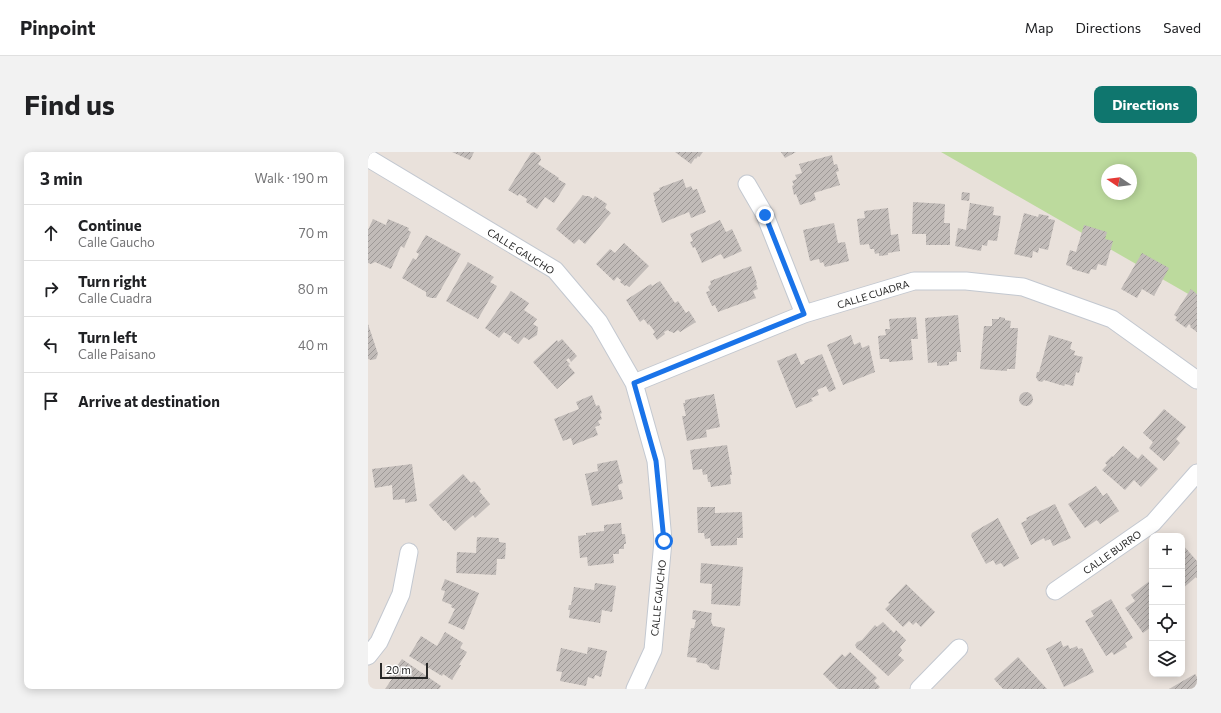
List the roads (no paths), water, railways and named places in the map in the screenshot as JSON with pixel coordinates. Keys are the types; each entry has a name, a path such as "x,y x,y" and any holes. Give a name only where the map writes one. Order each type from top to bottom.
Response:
{"street":[{"name":"CALLE GAUCHO","path":"371,159 555,270 599,322 634,383 656,461 664,541 653,650 636,689"},
{"path":"748,184 765,215 804,314"},
{"name":"CALLE CUADRA","path":"634,383 804,314 914,281 966,281 1023,287 1112,318 1197,380"},
{"name":"CALLE BURRO","path":"1055,591 1153,523 1197,473"},
{"path":"368,656 374,639 401,594 408,552"},
{"path":"919,689 959,648"}]}
